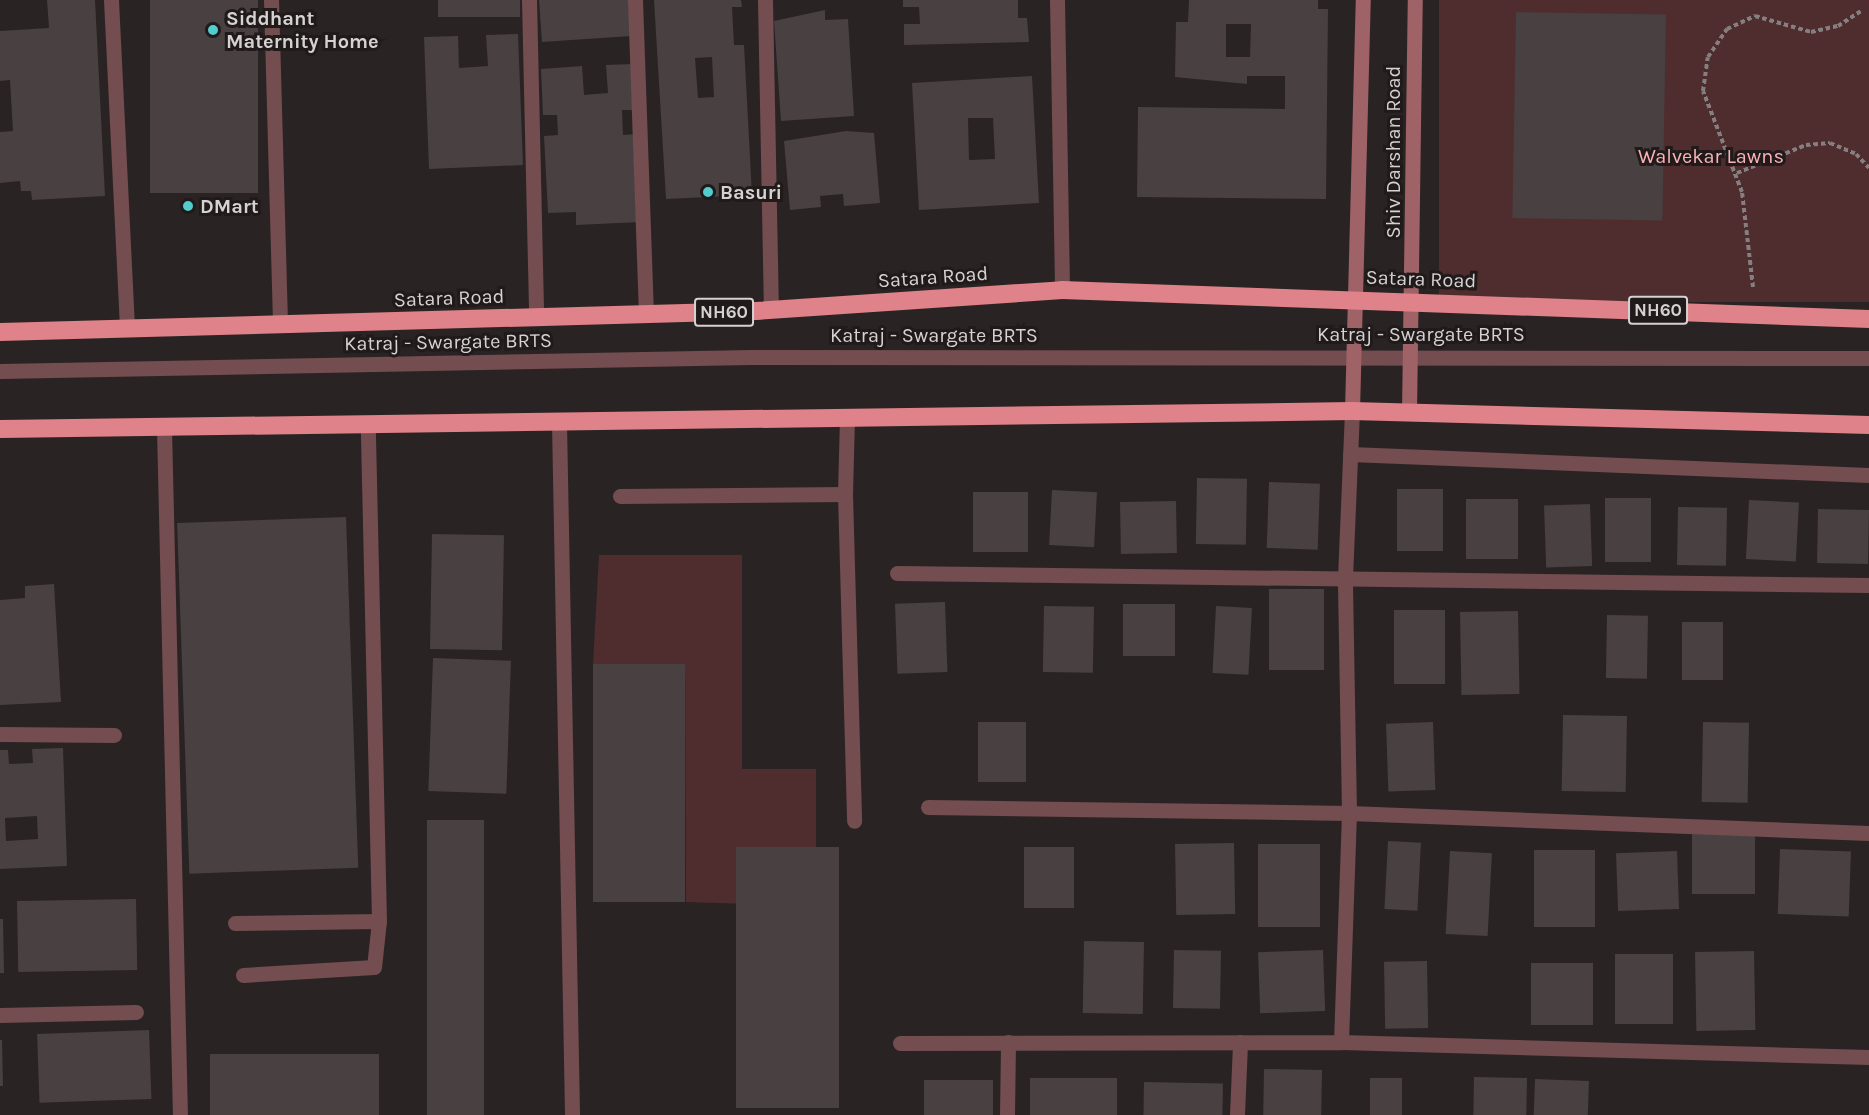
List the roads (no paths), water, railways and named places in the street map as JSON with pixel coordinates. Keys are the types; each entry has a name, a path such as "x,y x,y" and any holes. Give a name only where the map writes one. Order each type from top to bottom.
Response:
{"highway":[{"name":"Satara Road","path":"0,332 771,310 1062,290 1869,319"},
{"path":"0,429 368,427 847,416 1352,411 1869,425"}],"street":[{"path":"111,0 127,329"},
{"path":"271,0 280,325"},
{"path":"529,0 536,318"},
{"path":"635,0 646,314"},
{"path":"765,0 771,310"},
{"path":"1057,0 1062,290"},
{"name":"Shiv Darshan Road","path":"1352,411 1357,354 1355,299 1363,0"},
{"name":"Shiv Darshan Road","path":"1409,413 1413,301 1415,0"},
{"name":"Katraj - Swargate BRTS","path":"0,371 739,357 1357,354 1869,358"},
{"path":"1341,1042 1349,813 1345,578 1352,411"},
{"path":"847,416 845,494 854,821"},
{"path":"559,423 572,1115"},
{"path":"243,975 374,967 379,921 368,427"},
{"path":"164,428 180,1115"},
{"path":"1350,454 1869,475"},
{"path":"620,496 845,494"},
{"path":"897,573 1869,585"},
{"path":"0,734 114,735"},
{"path":"928,807 1349,813 1869,833"},
{"path":"235,923 379,921"},
{"path":"0,1015 136,1012"},
{"path":"1007,1115 1008,1042"},
{"path":"1237,1115 1240,1042"},
{"path":"900,1043 1341,1042 1869,1057"}],"place":[{"name":"Siddhant Maternity Home","path":"213,30"},
{"name":"Basuri","path":"708,192"},
{"name":"DMart","path":"188,206"}],"park label":[{"name":"Walvekar Lawns","path":"1711,156"}]}
